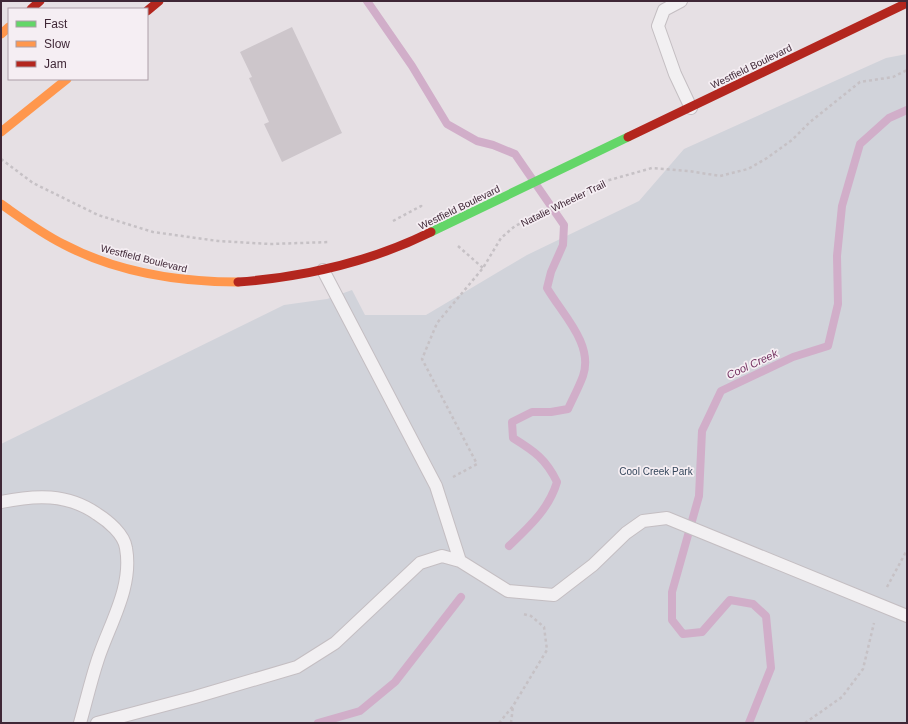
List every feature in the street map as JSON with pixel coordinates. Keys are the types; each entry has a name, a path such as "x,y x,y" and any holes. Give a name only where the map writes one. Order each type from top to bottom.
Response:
{"main road":[{"path":"31,8 40,1"},
{"path":"148,10 159,1"},
{"name":"Westfield Boulevard","path":"1,204 63,244 101,260 180,280 237,282 276,280 323,270 382,254 409,243 907,3"},
{"path":"1,132 66,80"}],"lane":[{"path":"681,1 664,10 658,26 674,74 691,108"},
{"path":"323,270 436,486 460,561"},
{"path":"1,502 25,497 51,496 69,500 88,508 105,520 119,534 126,546 127,566 120,603 98,658 80,723"},
{"path":"97,723 196,697 297,667 335,643 420,563 442,556 460,561 508,591 554,595 594,565 626,533 643,521 667,518 907,616"}],"path":[{"name":"Natalie Wheeler Trail","path":"436,486 478,464 422,359 437,323 483,268 501,238 515,226 606,181 652,168 689,171 720,176 748,169 767,158 792,140 810,122 860,82 893,77 907,70"},
{"path":"1,159 33,183 98,215 153,232 218,241 270,244 334,241"},
{"path":"387,224 421,206"},
{"path":"458,246 483,268"},
{"path":"805,723 842,697 863,669 878,604 907,550"},
{"path":"499,723 513,706 546,650 544,627 531,616 517,612"},
{"path":"511,723 513,706"}],"green space":[{"name":"Cool Creek Park","path":"907,54 907,723 1,723 1,444 284,305 327,299 352,290 365,315 426,315 527,255 639,201 684,149 886,58"}],"building":[{"path":"292,27 342,133 282,162 264,124 269,122 249,78 252,77 240,52"}],"waterway":[{"path":"367,1 412,66 447,124 477,141 493,145 515,154 564,225 563,245 551,272 547,288 575,330 580,341 584,352 585,364 583,376 568,409 551,412 532,412 512,422 513,438 539,456 544,461 557,482 544,509 531,525 509,546"},
{"name":"Cool Creek","path":"749,723 771,668 766,616 753,604 730,600 702,632 683,634 672,620 672,592 699,496 702,431 721,391 793,357 828,346 838,304 837,256 842,206 860,144 889,118 907,110"},
{"path":"318,723 360,711 395,682 461,597"}],"traffic: fast":[{"path":"431,232 628,137"}],"traffic: slow":[{"path":"1,34 8,28"},
{"path":"1,132 66,80"},
{"path":"1,204 55,240 83,254 104,262 148,274 215,282 238,282"}],"traffic: jam":[{"path":"32,8 40,1"},
{"path":"148,10 159,1"},
{"path":"628,137 907,3"},
{"path":"238,282 263,280 312,272 361,260 408,243 431,232"}]}
